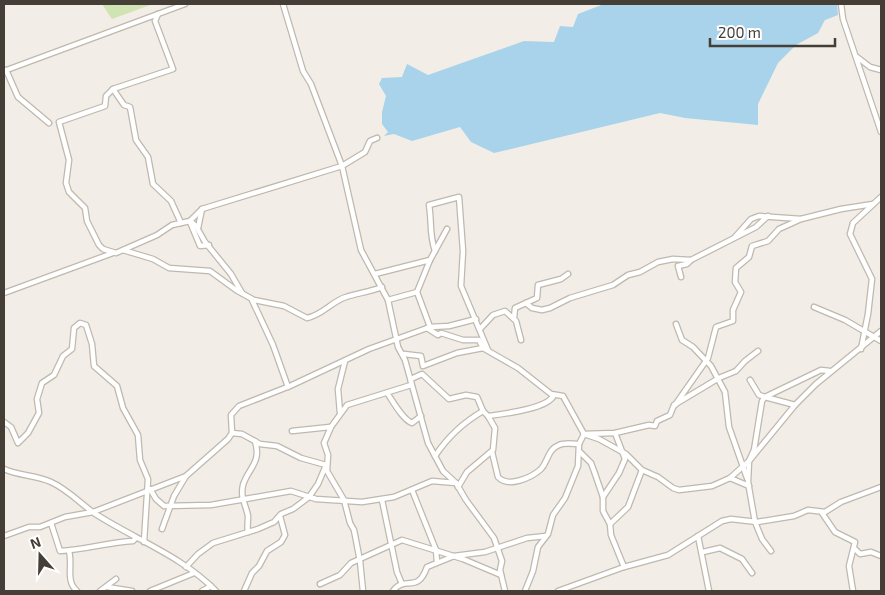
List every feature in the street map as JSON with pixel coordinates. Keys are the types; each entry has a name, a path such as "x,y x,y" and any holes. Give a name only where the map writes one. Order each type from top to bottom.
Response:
{"street":[{"path":"50,123 18,98 5,70 185,4"},
{"path":"283,4 304,71 311,84 342,166 361,250 388,300 398,346 404,354 428,443 443,471 457,485 494,538 502,560 501,574 505,591"},
{"path":"841,4 843,19 881,132"},
{"path":"115,252 98,245 87,220 85,208 68,192 66,183 69,160 59,122 106,106 106,96 112,88 173,69 155,21 158,14"},
{"path":"856,56 870,67 881,70"},
{"path":"112,88 124,105 130,107 136,140 148,157 153,184 171,201 181,223"},
{"path":"4,293 96,257 123,250 157,235 169,227 190,221 202,209 342,166 364,152 370,141 377,138"},
{"path":"435,251 430,236 431,218 429,205 459,197 463,251 461,286 488,350"},
{"path":"860,350 872,279 850,234 853,223 879,202 881,197"},
{"path":"584,434 615,434 649,425 655,426 657,421 670,415 674,406 706,360 716,327 733,321 733,310 741,292 735,282 736,268 749,257 752,246 768,241 779,229 801,219 879,202"},
{"path":"198,229 202,209"},
{"path":"735,236 751,219 768,216 801,219"},
{"path":"681,277 678,266 687,264 735,236 756,227 768,216"},
{"path":"190,221 231,274 243,294"},
{"path":"190,221 200,246 208,245"},
{"path":"447,229 430,260 417,292 428,328 438,335 441,333 463,340 479,340 483,348"},
{"path":"123,250 153,259 169,268 210,271 243,294 258,301 287,308 307,318 322,313 344,297 382,288"},
{"path":"526,303 532,308 542,310 550,308 570,298 613,285 628,275 640,272 658,262 673,259 691,260"},
{"path":"374,274 430,260"},
{"path":"521,340 520,329 514,318 514,309 537,298 538,284 561,279 568,274"},
{"path":"388,300 417,292"},
{"path":"252,300 273,345 288,387"},
{"path":"814,307 845,320 881,341"},
{"path":"480,329 493,315 500,312 505,311 510,317 514,318"},
{"path":"232,433 231,415 239,406 288,387 345,360 428,328 449,326 476,319"},
{"path":"4,422 11,426 18,442 28,433 39,413 37,399 41,386 54,375 63,356 72,349 74,328 80,323 84,324 92,344 94,366 117,386 123,408 136,430 140,460 148,479 149,489 144,542"},
{"path":"676,324 682,340 693,346 706,360 725,392 729,427 749,484"},
{"path":"404,354 421,356 423,366 457,353 483,348 488,350 554,395 563,396 584,434 599,439 624,453 642,470 649,472 670,487 680,490 712,486 730,478 749,461 795,405 830,371 860,350 881,331"},
{"path":"674,406 718,379 736,371 758,351"},
{"path":"340,413 338,389 345,360"},
{"path":"771,551 762,539 755,522 749,484 749,461 754,450 762,401 766,397 821,370 830,371"},
{"path":"412,385 411,379 422,374 449,399 466,395 477,397 483,411 495,428 492,452 498,477 504,482 521,480 539,470 550,451 560,444 579,444"},
{"path":"750,380 758,395 795,405"},
{"path":"186,567 198,554 213,543 274,522 309,497 318,484 326,466 328,455 324,443 331,427 340,413 349,404 412,385"},
{"path":"387,393 392,403 398,407 406,420 412,423 421,416"},
{"path":"488,416 531,408 550,402 554,395"},
{"path":"435,456 450,437 471,418 483,411"},
{"path":"292,431 331,427"},
{"path":"162,529 170,505 186,476 232,433 242,434 260,444 277,446 294,455 326,466 344,500 350,523 354,530 360,559 363,591"},
{"path":"525,591 533,571 538,547 546,536 553,515 565,498 578,466 579,444 584,434"},
{"path":"603,497 619,473 625,459 615,434"},
{"path":"248,532 248,519 242,499 244,483 258,450 255,441"},
{"path":"457,485 467,472 492,452"},
{"path":"580,452 591,463 603,497 603,511 610,524 611,535 624,567"},
{"path":"4,469 12,473 37,476 54,483 93,512 168,555 216,591"},
{"path":"610,524 628,507 642,470"},
{"path":"4,536 51,523 65,517 93,512 186,476"},
{"path":"730,478 749,484"},
{"path":"149,489 164,506 211,505 291,491 309,497 362,502 374,499 382,500 432,481 457,485"},
{"path":"558,591 624,567 668,555 727,520 755,522 794,516 808,510 822,513 831,510 844,501 881,487"},
{"path":"412,490 436,550 437,562"},
{"path":"382,500 402,584"},
{"path":"822,513 835,532 854,540 854,548 848,566 853,591"},
{"path":"244,591 252,573 259,566 267,551 281,542 285,535 280,516"},
{"path":"51,523 60,551 103,547 116,542 133,541 136,538"},
{"path":"393,591 402,584 417,583 423,579 427,567 437,562 454,556 471,555 527,538 546,536"},
{"path":"698,536 703,552 709,591"},
{"path":"320,584 340,575 351,563 402,540 454,556 501,574"},
{"path":"703,552 720,548 742,559 752,573"},
{"path":"854,548 860,554 871,552 881,556"},
{"path":"69,551 70,574 73,587 77,591"},
{"path":"150,591 194,573"},
{"path":"100,591 108,587 116,579"},
{"path":"202,591 211,586"},
{"path":"108,587 132,591"}],"green space":[{"path":"102,4 153,4 112,19"}],"water":[{"path":"604,4 837,4 838,15 825,20 818,33 796,45 778,63 758,104 758,125 685,118 660,113 494,153 471,142 460,127 412,141 394,134 384,136 388,132 382,124 382,112 386,96 379,84 382,78 402,77 407,64 428,75 524,41 554,42 560,26 573,27 578,14"}]}
